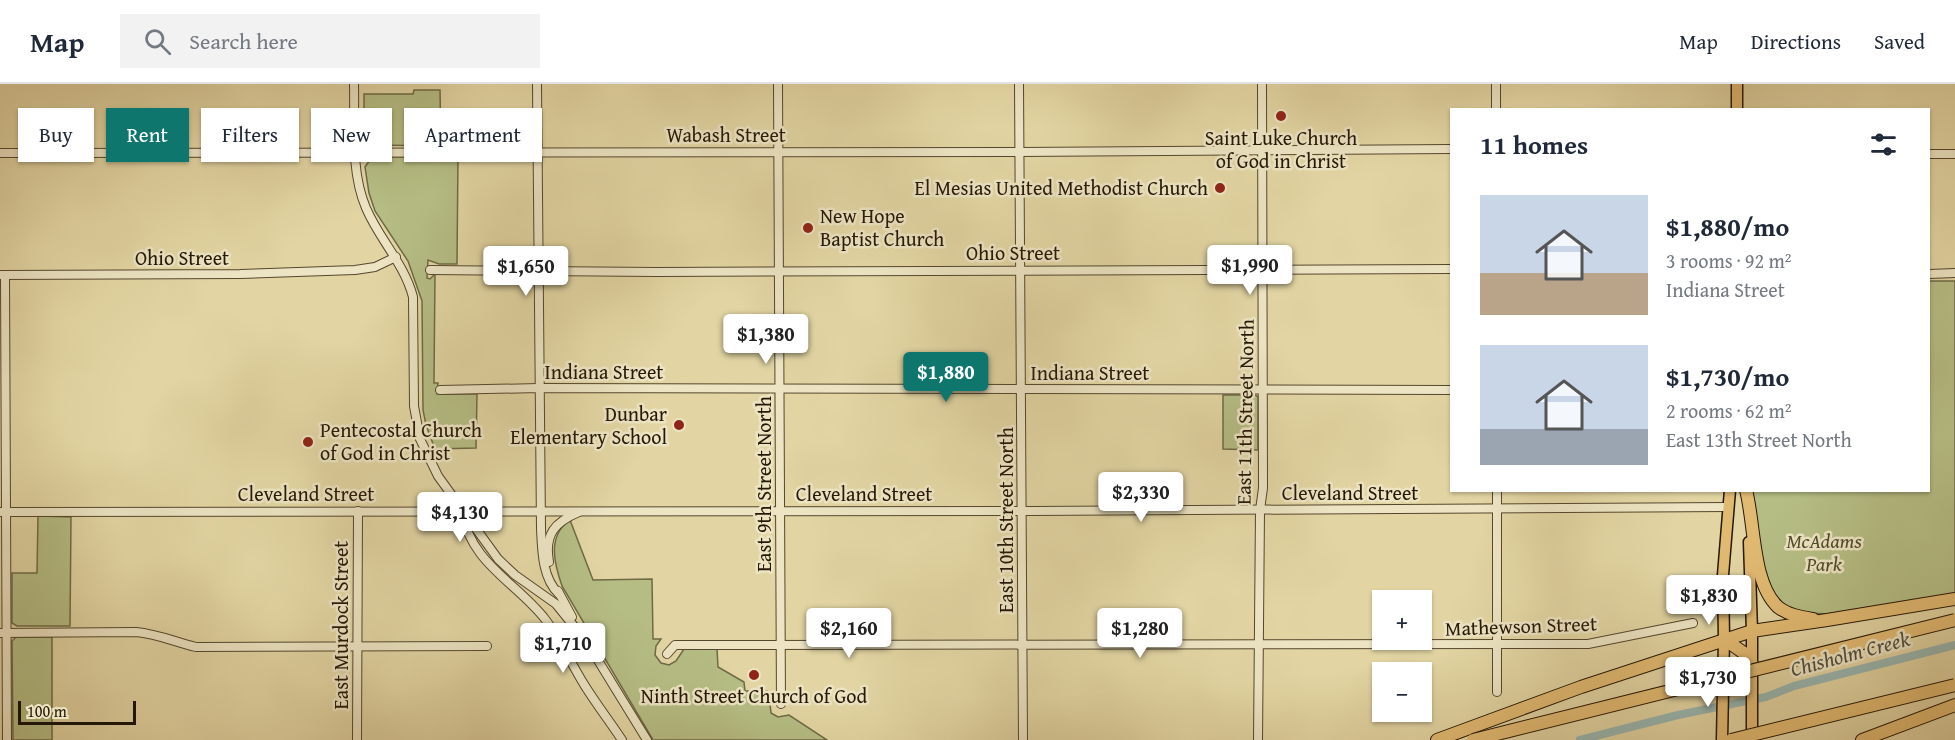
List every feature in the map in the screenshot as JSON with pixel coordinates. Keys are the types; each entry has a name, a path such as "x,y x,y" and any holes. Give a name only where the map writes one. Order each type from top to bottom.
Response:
{"highway":[{"path":"1746,492 1751,511 1761,580 1767,593 1779,608 1791,614 1827,620"},
{"path":"1437,740 1581,687 1752,630 1955,599"},
{"path":"1473,740 1955,620"},
{"path":"1724,639 1744,653 1752,664"},
{"path":"1731,740 1955,685"},
{"path":"1862,740 1955,705"}],"main road":[{"path":"1737,84 1737,108"},
{"path":"1722,740 1723,575 1730,492"},
{"path":"1745,492 1752,630 1752,736"}],"street":[{"path":"354,84 355,108"},
{"path":"537,84 537,108"},
{"name":"East 9th Street North","path":"778,84 781,705"},
{"name":"East 10th Street North","path":"1019,84 1023,740"},
{"name":"East 11th Street North","path":"1258,740 1257,645 1260,510 1263,488 1262,84"},
{"path":"1496,84 1496,108"},
{"name":"Wabash Street","path":"542,152 1450,150"},
{"name":"Wabash Street","path":"0,153 311,153"},
{"path":"1930,154 1955,154"},
{"path":"357,162 363,201 408,281 414,305 414,406 420,439 438,476 498,559 515,575 556,604 586,641"},
{"path":"538,162 541,510 545,565 549,581 647,740"},
{"name":"Ohio Street","path":"2,275 240,274 364,270 396,257"},
{"name":"Ohio Street","path":"430,270 1450,269"},
{"path":"1930,274 1955,273"},
{"path":"2,275 3,633 7,740"},
{"name":"Indiana Street","path":"441,390 539,388 1450,390"},
{"path":"1497,492 1497,692"},
{"name":"Cleveland Street","path":"3,512 1022,511 1728,507"},
{"name":"East Murdock Street","path":"357,740 358,511"},
{"path":"462,511 464,524 487,564 543,616 585,686 622,740"},
{"path":"559,594 552,574 548,543 558,523 582,511"},
{"name":"Mathewson Street","path":"667,654 675,645 1588,644 1694,623"},
{"path":"3,633 136,632 157,634 196,647 488,646"}],"green space":[{"path":"414,90 440,90 440,108 404,108 404,145 392,145 392,108 364,108 364,94 413,94"},
{"path":"392,157 404,157 404,162 458,162 457,264 439,264 428,260 427,278 430,279 435,274 434,383 438,383 437,394 477,394 476,448 435,449 426,425 423,410 422,301 408,261 375,211 369,193 365,167 368,162 392,162"},
{"name":"McAdams Park","path":"1930,281 1955,281 1955,594 1832,614 1803,613 1785,607 1772,590 1765,574 1752,492 1930,492"},
{"path":"1223,395 1255,395 1258,397 1258,450 1223,449"},
{"path":"38,516 71,517 70,626 17,626 12,623 12,573 37,573"},
{"path":"570,520 593,580 652,579 653,639 661,639 656,646 655,655 661,663 669,665 676,661 684,649 717,649 718,667 744,682 745,691 767,691 767,704 770,704 771,713 778,717 789,715 827,740 653,740 562,586 554,550 558,534"},
{"path":"16,637 52,637 52,740 13,740 12,641"}],"waterway":[{"name":"Chisholm Creek","path":"1580,740 1678,715 1766,697 1794,686 1955,645"}],"place":[{"name":"Saint Luke Church of God in Christ","path":"1281,116"},
{"name":"El Mesias United Methodist Church","path":"1220,188"},
{"name":"New Hope Baptist Church","path":"808,228"},
{"name":"Dunbar Elementary School","path":"679,425"},
{"name":"Pentecostal Church of God in Christ","path":"308,442"},
{"name":"Ninth Street Church of God","path":"754,675"}]}
